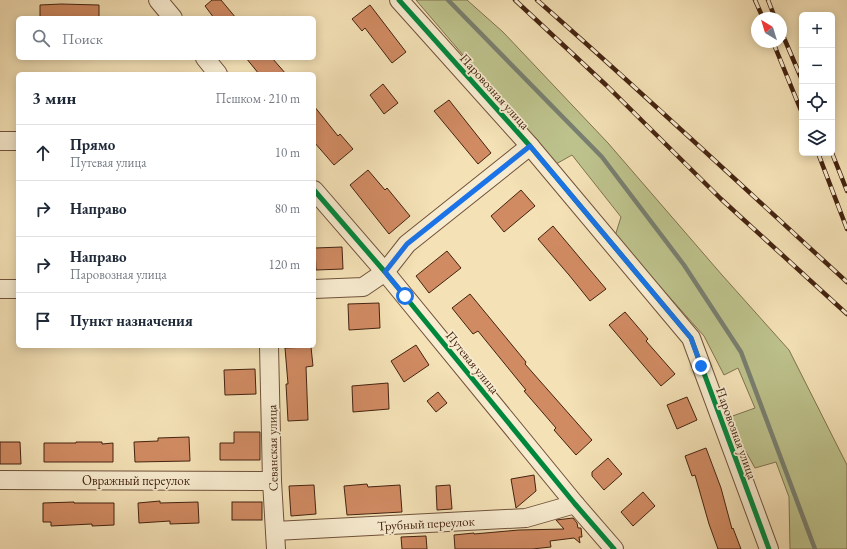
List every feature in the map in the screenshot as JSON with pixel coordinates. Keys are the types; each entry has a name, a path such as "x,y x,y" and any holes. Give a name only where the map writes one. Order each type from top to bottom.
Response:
{"street":[{"path":"158,0 171,16"},
{"name":"Паровозная улица","path":"399,0 530,146 691,338 768,549"},
{"path":"207,60 216,72"},
{"path":"0,141 16,141"},
{"path":"316,289 363,287 385,272 407,244 530,146"},
{"name":"Путевая улица","path":"316,192 385,272 575,504 614,549"},
{"path":"0,289 16,290"},
{"name":"Севанская улица","path":"269,348 272,481 276,549"},
{"name":"Овражный переулок","path":"0,480 272,481"},
{"name":"Трубный переулок","path":"275,531 526,518 575,504"}],"green space":[{"path":"416,0 467,0 503,32 608,143 789,350 847,465 847,549 790,549 789,497 776,462 755,468 727,418 755,408 738,368 724,375 704,336 615,236 621,217 572,155 556,164"}],"building":[{"path":"212,0 221,0 234,16 212,16 205,6"},
{"path":"40,5 99,5 99,16 40,16"},
{"path":"370,5 406,52 392,63 365,28 362,31 352,19"},
{"path":"248,60 274,60 284,72 257,72"},
{"path":"383,84 398,103 384,114 370,95"},
{"path":"449,100 491,153 478,164 434,111"},
{"path":"316,108 338,136 340,134 353,149 334,165 316,144"},
{"path":"368,170 385,190 387,188 410,216 389,234 350,185"},
{"path":"521,190 535,206 504,232 491,216"},
{"path":"553,226 606,289 590,301 538,239"},
{"path":"342,247 343,269 316,270 316,248"},
{"path":"447,251 461,268 429,293 416,276"},
{"path":"470,294 526,362 525,364 592,440 576,455 554,430 556,428 524,391 526,390 478,331 473,334 452,308"},
{"path":"379,303 380,328 349,330 348,304"},
{"path":"625,312 648,339 646,341 675,374 661,386 609,325"},
{"path":"416,345 429,365 404,382 391,361"},
{"path":"285,348 311,348 313,366 306,367 308,420 288,421 286,384 288,384"},
{"path":"255,369 256,394 225,395 224,370"},
{"path":"388,383 389,409 353,412 352,386"},
{"path":"438,392 447,403 436,412 427,401"},
{"path":"687,397 697,420 677,429 667,405"},
{"path":"234,432 260,432 260,460 220,460 220,443 234,443"},
{"path":"189,437 190,461 135,462 134,442 158,441 158,438"},
{"path":"0,442 20,442 21,464 0,464"},
{"path":"102,442 102,444 113,443 113,462 44,462 44,443"},
{"path":"706,448 721,488 732,529 733,528 741,549 718,549 695,475 692,476 685,456"},
{"path":"608,458 622,474 604,490 592,476 592,472"},
{"path":"534,475 536,491 516,508 511,479"},
{"path":"367,484 368,487 400,485 402,512 347,515 344,486"},
{"path":"314,485 316,514 291,516 289,486"},
{"path":"450,485 452,509 437,510 436,486"},
{"path":"643,492 655,506 633,526 621,512"},
{"path":"160,501 160,503 198,502 199,523 170,524 170,521 139,523 138,503"},
{"path":"232,502 262,502 262,520 232,520"},
{"path":"43,503 114,503 114,525 92,526 92,524 51,526 51,522 43,522"},
{"path":"573,518 577,523 578,528 581,528 582,537 579,537 580,543 574,538 550,541 551,547 532,549 455,549 454,535 519,530 564,529 556,520"},
{"path":"426,536 427,549 402,549 401,537"}],"waterway":[{"path":"448,0 602,157 684,265 741,352 815,549"}],"railway":[{"path":"515,0 606,85 721,199 847,314"},
{"path":"537,0 847,282"},
{"path":"755,0 760,12"},
{"path":"768,0 773,12"},
{"path":"787,45 799,73"},
{"path":"775,48 799,106"},
{"path":"819,156 847,229"},
{"path":"833,156 847,191"}],"cycle path":[{"path":"399,0 530,146 691,338 769,549"},
{"path":"316,192 385,272 575,504 614,549"}],"route":[{"path":"405,296 385,272 407,244 530,146 691,338 701,366"}]}
